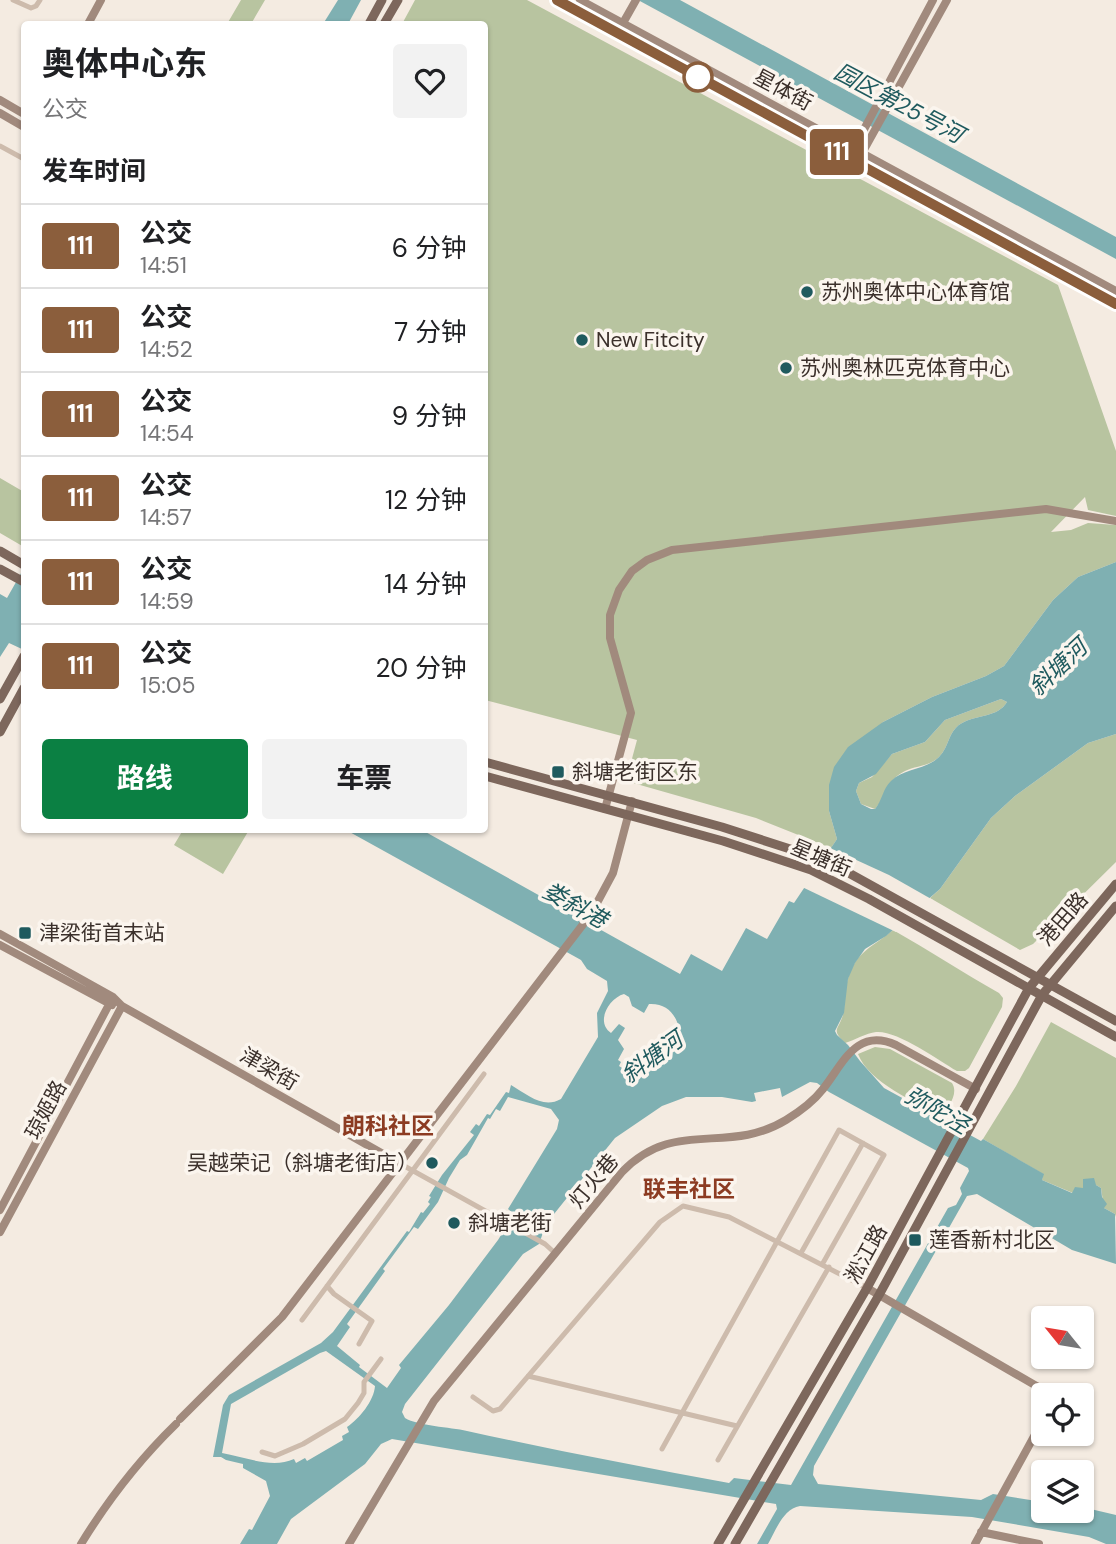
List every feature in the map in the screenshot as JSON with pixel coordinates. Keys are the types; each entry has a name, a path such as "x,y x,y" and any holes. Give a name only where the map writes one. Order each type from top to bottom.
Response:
{"main road":[{"path":"371,21 382,0"},
{"path":"386,21 398,0"},
{"path":"0,551 21,564"},
{"path":"0,569 20,580"},
{"path":"0,699 21,661"},
{"path":"0,732 21,694"},
{"name":"星塘街","path":"488,763 722,827 793,850 847,872 1116,1021"},
{"name":"星塘街","path":"488,777 783,860 840,884 1116,1037"},
{"name":"港田路","path":"1037,977 1116,884"},
{"name":"港田路","path":"1050,984 1116,906"},
{"name":"淞江路","path":"718,1544 867,1288 1037,977"},
{"name":"淞江路","path":"735,1544 879,1295 1050,984"}],"street":[{"path":"13,0 31,8 40,0"},
{"path":"90,21 101,0"},
{"name":"星体街","path":"557,0 1116,304"},
{"name":"星体街","path":"580,0 1116,291"},
{"path":"853,160 853,148 933,0"},
{"path":"853,160 864,153 877,131 947,0"},
{"path":"623,23 636,1"},
{"path":"0,100 21,112"},
{"path":"0,113 21,125"},
{"path":"0,146 21,157"},
{"path":"605,809 631,713 610,638 610,615 624,580 647,560 672,550 1045,509 1116,521"},
{"path":"81,1544 130,1472 282,1317 591,914 613,873 632,801"},
{"name":"津梁街","path":"0,934 111,1001"},
{"name":"津梁街","path":"0,945 122,1006 399,1163"},
{"name":"琼姬路","path":"0,1210 111,1001"},
{"name":"琼姬路","path":"0,1232 122,1006"},
{"name":"灯火巷","path":"349,1544 421,1419 622,1172 648,1150 683,1139 733,1139 784,1122 822,1091 853,1049 872,1040 890,1042 976,1089"},
{"path":"302,1320 484,1074"},
{"path":"662,1450 839,1129 884,1155 822,1264"},
{"path":"801,1253 863,1143"},
{"path":"399,1163 506,1221 545,1244 556,1254"},
{"path":"473,1397 496,1411 660,1222 683,1206 729,1217 830,1267 1031,1383"},
{"path":"718,1460 830,1267"},
{"path":"326,1285 334,1294 372,1321 359,1344"},
{"path":"262,1452 275,1456 303,1444 345,1419 364,1393 364,1382 382,1359"},
{"path":"528,1376 737,1426"},
{"path":"975,1544 1031,1442"},
{"path":"981,1532 1039,1544"}],"green space":[{"path":"241,0 265,0 253,21 229,21"},
{"name":"苏州奥林匹克体育中心","path":"415,0 527,0 1058,285 1116,451 1116,516 1088,510 1085,497 1051,532 1071,530 1088,523 1116,525 1116,562 1078,577 1053,600 1004,666 932,697 883,722 829,811 837,839 831,848 756,818 626,781 637,740 488,701 488,21 404,21"},
{"path":"0,478 21,490 21,545 0,533"},
{"path":"1001,699 1007,702 1003,707 959,725 952,733 943,753 935,760 898,775 875,809 861,804 856,791 859,783 872,777 892,754 925,742 945,720"},
{"path":"1116,734 1116,862 1033,944 1020,950 930,898 940,889 991,818 1015,796 1088,743"},
{"path":"181,833 247,833 223,874 174,845"},
{"path":"893,930 999,993 1003,998 1002,1007 965,1071 957,1071 929,1053 885,1033 872,1033 845,1043 838,1035 846,987 853,966 863,953"},
{"path":"1051,1022 1116,1058 1116,1217 1104,1208 1101,1188 1096,1185 1073,1193 1042,1180 1043,1174 983,1139"},
{"path":"875,1047 890,1049 952,1083 953,1096 942,1117 894,1091 872,1074 858,1054"}],"water":[{"path":"338,0 361,0 350,21 325,21"},
{"path":"638,0 680,0 1116,237 1116,259"},
{"name":"斜塘河","path":"1116,562 1116,734 1088,743 1015,796 991,818 940,889 886,936 865,949 848,979 844,1013 835,1031 884,1088 1044,1174 1042,1180 1072,1193 1075,1187 1083,1188 1083,1179 1094,1178 1107,1204 1104,1208 1115,1214 1116,1264 1072,1250 977,1194 967,1196 814,1466 813,1475 818,1484 981,1500 993,1494 1031,1500 1031,1523 1094,1523 1094,1510 1116,1515 1116,1544 972,1517 800,1506 789,1511 768,1544 757,1544 777,1509 776,1504 392,1439 381,1444 365,1464 291,1519 277,1544 240,1544 249,1529 252,1530 270,1496 266,1481 243,1468 243,1464 213,1457 223,1405 229,1395 321,1343 333,1332 407,1231 409,1232 421,1212 430,1204 429,1196 442,1175 474,1135 470,1132 476,1124 479,1126 487,1114 490,1115 506,1092 509,1093 511,1085 542,1102 561,1099 598,1037 597,1013 608,991 607,981 587,969 581,960 351,833 427,833 680,974 691,954 722,971 746,928 767,939 789,901 794,903 837,839 829,811 829,785 834,767 848,747 883,722 932,697 1004,666 1053,600 1078,577","holes":["1001,699 1007,702 993,713 959,725 939,757 891,781 875,809 861,804 856,791 859,783 876,774 892,754 925,742 945,720","624,994 629,997 632,1006 644,1013 649,1004 666,1008 676,1019 680,1031 673,1050 670,1049 661,1061 652,1063 641,1059 630,1073 619,1066 621,1062 618,1060 624,1049 618,1040 625,1028 619,1024 611,1033 604,1023 606,1011 613,1000","810,1082 817,1083 969,1171 960,1188 962,1194 956,1205 948,1208 791,1485 734,1478 729,1483 426,1425 405,1418 402,1412 405,1404 523,1254 539,1244 546,1224 615,1138 662,1106 686,1097 722,1097 752,1102 756,1101 754,1093 780,1088 782,1097","508,1097 551,1109 559,1120 557,1129 508,1209 514,1214 449,1305 399,1365 401,1368 387,1388 337,1346 350,1327 347,1324 414,1227 418,1229 438,1202 460,1160 467,1155 496,1109 500,1111","326,1351 375,1386 369,1403 347,1427 349,1432 342,1436 343,1440 307,1461 305,1458 296,1463 294,1459 268,1463 222,1453 231,1404"]},
{"path":"21,573 21,649 9,643 0,657 0,594 7,598"}],"pier":[{"path":"828,847 889,875 933,900 896,932 800,886"}],"bus line":[{"name":"111","path":"557,0 1116,304"}],"place":[{"name":"苏州奥体中心体育馆","path":"807,292"},
{"name":"New Fitcity","path":"582,340"},
{"name":"苏州奥林匹克体育中心","path":"786,368"},
{"name":"斜塘老街区东","path":"558,772"},
{"name":"津梁街首末站","path":"25,933"},
{"name":"吴越荣记（斜塘老街店）","path":"432,1163"},
{"name":"斜塘老街","path":"454,1223"},
{"name":"莲香新村北区","path":"915,1240"}],"district":[{"name":"朗科社区","path":"388,1126"},
{"name":"联丰社区","path":"689,1189"}],"water label":[{"name":"园区第25号河","path":"899,103"},
{"name":"娄斜港","path":"575,905"},
{"name":"弥陀泾","path":"937,1110"}]}
